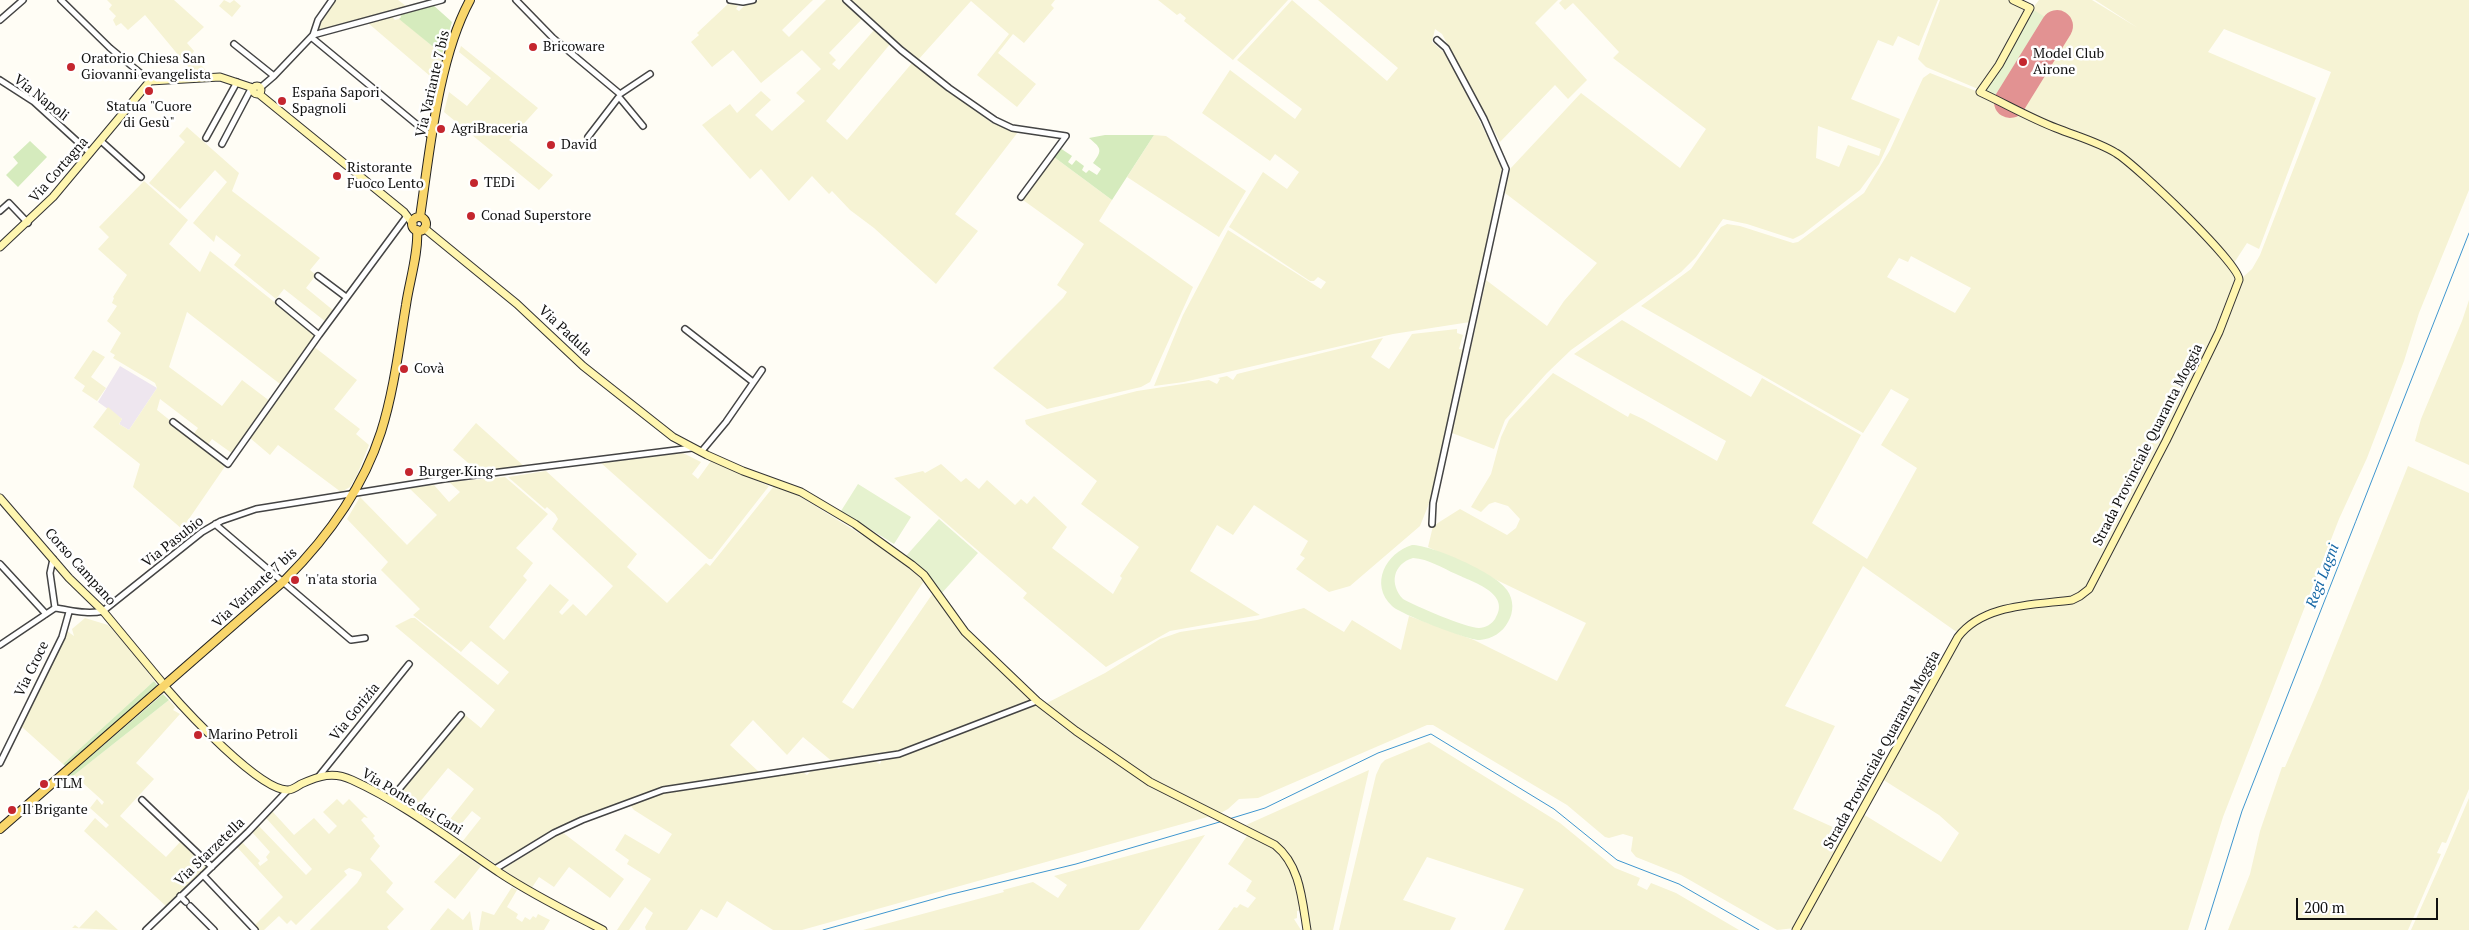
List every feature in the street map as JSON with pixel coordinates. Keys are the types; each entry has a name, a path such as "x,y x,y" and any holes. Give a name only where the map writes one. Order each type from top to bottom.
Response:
{"main road":[{"name":"Via Variante 7 bis","path":"419,217 446,68 462,15 464,0"},
{"name":"Via Variante 7 bis","path":"462,15 470,0"},
{"path":"419,217 425,220 418,228 419,217"},
{"name":"Via Variante 7 bis","path":"0,829 283,582 321,541 354,493 372,454 387,412 418,228"}],"street":[{"path":"0,20 23,0"},
{"path":"61,0 110,48 150,81 220,77 256,89 406,214 418,228"},
{"path":"222,144 256,89 274,76 312,36 318,20 332,0"},
{"path":"312,36 442,0"},
{"path":"516,0 553,38 619,96 643,126"},
{"path":"730,0 743,2 753,0"},
{"path":"846,0 901,50 949,88 995,120 1012,128 1066,136 1021,197"},
{"name":"Strada Provinciale Quaranta Moggia","path":"1796,930 1958,637 1967,625 1982,616 1996,612 2072,600 2089,589 2166,441 2219,332 2239,280 2239,274 2234,266 2218,247 2185,217 2146,175 2126,159 2115,152 2054,127 1980,92 2003,57 2030,8 2013,0"},
{"path":"312,36 433,138"},
{"path":"1432,524 1433,503 1506,169 1484,119 1446,48 1438,40"},
{"path":"234,44 274,76"},
{"path":"588,137 619,96 650,74"},
{"name":"Via Napoli","path":"0,80 34,102 90,153"},
{"name":"Via Cortagna","path":"0,247 28,222 101,141 150,81"},
{"path":"206,138 237,82"},
{"path":"101,141 141,177"},
{"path":"0,211 9,203 28,222"},
{"path":"406,214 419,217"},
{"path":"173,422 228,464 318,335 406,214"},
{"name":"Via Padula","path":"418,228 517,304 583,366 673,436 701,452 768,481 801,492 886,544 924,575 965,632 1037,700 1068,726 1150,782 1275,845 1290,860 1295,869 1307,930"},
{"path":"318,276 346,297"},
{"path":"279,302 318,335"},
{"path":"685,329 753,382"},
{"path":"701,452 726,422 762,370"},
{"path":"354,493 453,478 692,448"},
{"name":"Via Pasubio","path":"103,611 202,532 215,524 256,509 354,493"},
{"name":"Corso Campano","path":"0,498 53,559 103,611 162,681"},
{"path":"215,524 351,640 365,638"},
{"path":"53,559 50,573 55,608"},
{"path":"0,564 46,614"},
{"path":"0,645 55,608 69,612 96,613 103,611"},
{"name":"Via Croce","path":"0,763 62,636 69,612"},
{"name":"Via Gorizia","path":"319,776 409,664"},
{"path":"167,689 186,712 252,773 275,787 288,790"},
{"path":"495,869 554,834 582,820 663,790 899,754 1037,700"},
{"path":"390,800 461,715"},
{"name":"Via Ponte dei Cani","path":"288,790 319,776 329,774 342,777 390,800 495,869 554,905 603,930"},
{"name":"Via Starzetella","path":"146,930 204,875 288,790"},
{"path":"142,800 212,867"},
{"path":"204,875 255,930"},
{"path":"180,896 214,930"}],"shaded area":[{"path":"107,0 174,0 204,27 187,43 194,51 192,54 208,73 194,74 145,15 128,30 121,23 116,26 113,20 116,16 109,9 112,5"},
{"path":"224,0 230,3 234,0 241,6 232,17 219,6"},
{"path":"334,0 398,0 406,6 320,31 318,27"},
{"path":"759,0 813,0 782,30 789,37 826,0 843,0 863,18 829,53 836,60 832,64 839,70 875,29 891,43 826,121 847,140 912,63 992,123 1018,132 955,214 978,231 936,284 874,228 850,210 832,191 829,194 812,176 789,201 761,169 750,179 702,125 730,104 737,113 761,91 771,100 755,115 772,131 805,101 796,93 821,69 802,50 761,83 733,50 712,67 691,42 699,35 697,33 729,3 738,6 736,9 739,11 744,6"},
{"path":"851,0 1055,0 1051,5 1054,8 1024,43 1013,34 998,53 1036,84 1017,107 977,75 1009,34 971,1 918,60"},
{"path":"1158,0 1288,0 1233,60 1184,21 1186,18 1180,13 1177,15"},
{"path":"1292,0 1387,81 1398,68 1318,0 1558,0 1535,23 1587,80 1568,99 1555,85 1500,142 1442,34 1435,29 1432,42 1448,56 1502,167 1470,322 1393,334 1184,382 1154,386 1183,315 1228,230 1321,289 1326,282 1318,277 1314,281 1310,281 1229,227 1263,172 1287,189 1299,172 1275,154 1270,161 1202,113 1230,70 1295,119 1302,109 1237,60"},
{"path":"1562,0 1938,0 1919,46 1898,36 1893,46 1878,40 1851,99 1900,119 1879,164 1860,190 1803,234 1793,239 1747,224 1723,219 1696,257 1681,272 1571,350 1547,373 1505,420 1494,449 1452,433 1486,280 1547,326 1564,301 1597,263 1505,193 1510,169 1581,93 1680,168 1706,129 1613,58 1619,52 1573,3 1565,10 1559,3","holes":["1818,126 1881,149 1879,156 1848,145 1839,167 1816,158"]},
{"path":"1940,0 2009,0 2026,9 2001,59 1978,89 1926,67 1918,59"},
{"path":"2039,0 2092,0 2138,28 2095,0 2469,0 2469,190 2419,313 2404,361 2367,458 2339,519 2223,817 2188,930 1799,930 1863,814 1941,862 1959,833 1939,815 1882,779 1964,631 1982,618 2087,594 2221,330 2243,277 2252,269 2260,255 2331,72 2224,29 2208,52 2316,98 2259,249 2247,243 2234,263 2132,163 2015,107 2032,9"},
{"path":"391,16 395,20 399,19 404,22 444,56 437,82 368,23"},
{"path":"461,46 538,108 509,140 553,175 539,190 444,112 449,92 467,106 491,78 459,52"},
{"path":"1930,73 1981,93 2065,134 2115,155 2135,169 2234,270 2236,286 2200,367 2092,582 2078,596 1982,614 1966,623 1958,633 1863,566 1785,706 1835,726 1793,809 1846,833 1795,928 1777,930 1681,875 1636,857 1631,851 1633,837 1623,834 1609,838 1605,837 1567,805 1433,725 1427,725 1258,798 1239,799 1219,814 1149,777 1045,704 1105,673 1160,639 1180,632 1257,620 1304,608 1344,632 1352,620 1401,650 1409,616 1474,640 1557,681 1586,623 1428,547 1433,526 1460,509 1507,535 1516,528 1520,519 1508,506 1495,502 1489,504 1481,512 1471,507 1491,474 1501,437 1509,420 1553,373 1628,417 1630,413 1643,419 1717,461 1726,441 1574,354 1622,320 1751,397 1762,378 1861,435 1812,523 1867,559 1917,468 1881,445 1909,399 1891,389 1863,433 1641,306 1691,269 1721,227 1727,224 1740,226 1793,243 1798,242 1864,193 1890,150 1923,78","holes":["1911,256 1971,288 1955,313 1887,277 1899,258 1908,262"]},
{"path":"187,127 239,173 232,191 320,258 310,270 316,275 306,288 334,311 326,322 284,289 276,299 234,265 241,255 216,235 214,242 193,223 227,182 215,170 180,209 149,183 185,142 179,136"},
{"path":"1154,135 1166,136 1246,191 1219,237 1127,177"},
{"path":"1054,157 1112,200 1099,221 1193,287 1150,382 1141,387 1047,409 993,368 1063,298 1067,292 1057,285 1084,244 1023,200"},
{"path":"144,181 188,220 169,244 200,272 210,251 316,335 283,384 280,384 187,312 169,367 222,406 242,380 271,402 233,454 212,439 207,446 193,435 198,428 160,399 157,410 226,465 182,529 133,487 140,464 93,427 108,407 122,419 119,424 129,430 157,388 155,383 113,358 115,355 110,352 121,333 107,321 117,306 112,303 113,297 127,275 98,249 109,237 99,227"},
{"path":"2469,300 2469,465 2415,441 2421,419"},
{"path":"1457,329 1457,333 1463,335 1459,349 1463,350 1430,501 1420,526 1350,586 1329,592 1296,569 1305,558 1300,555 1308,541 1254,505 1233,535 1217,525 1190,571 1260,615 1170,631 1106,667 1023,598 1027,593 894,478 923,471 925,473 941,464 961,482 966,478 979,489 987,480 1015,505 1021,499 1027,504 1034,496 1067,527 1052,548 1113,594 1122,578 1120,576 1139,547 1081,504 1097,481 1026,424 1025,420 1137,391 1209,380 1217,384 1220,379 1218,378 1227,376 1233,380 1237,374 1383,338 1371,357 1389,369 1412,334"},
{"path":"313,346 357,380 334,409 360,429 356,434 369,445 350,487 341,492 278,445 270,455 250,438"},
{"path":"93,350 105,357 91,377 106,388 97,401 82,391 85,386 74,378"},
{"path":"120,366 157,388 129,430 119,424 122,419 98,402"},
{"path":"476,423 526,468 480,473 453,450"},
{"path":"683,453 701,462 692,474 698,479 711,461 769,486 712,559 709,559 601,463"},
{"path":"2408,466 2469,493 2469,789 2446,843 2442,842 2437,853 2441,854 2408,930 2228,930 2250,874 2260,831 2282,767 2285,767 2319,688"},
{"path":"546,471 637,554 627,567 667,603 706,563 710,566 774,486 799,496 894,555 924,581 842,702 853,709 933,593 1029,697 1029,701 895,753 834,763 803,737 787,755 753,720 730,745 759,772 667,786 644,794 580,819 497,865 462,842 481,818 472,811 452,835 443,828 474,789 448,768 414,809 395,798 464,714 481,728 495,710 395,626 415,618 498,685 509,672 471,641 461,652 413,615 420,609 381,570 388,562 347,519 360,497 407,545 437,515 409,488 434,485 449,502 460,492 449,482 505,477 548,514 516,548 533,563 523,576 527,580 489,627 504,640 550,584 569,600 559,612 562,615 573,604 586,616 613,586 552,529 558,519 555,514 547,507 545,509 508,477"},
{"path":"85,618 108,625 135,655 154,681 63,764 22,727 38,689 67,631 74,636 72,629"},
{"path":"169,700 175,707 173,710 180,714 136,763 154,779 120,816 166,857 181,841 205,865 207,870 167,907 84,831 95,818 106,828 109,825 90,808 97,799 102,805 104,802 74,775"},
{"path":"1035,704 1061,726 1130,773 1162,792 1211,816 802,930 773,930 727,901 717,918 701,909 687,930 646,930 645,927 653,913 645,907 629,930 617,930 651,879 627,864 629,860 615,850 625,834 659,854 672,834 634,810 630,805 662,792 801,771 807,775 812,770 835,767 839,769 842,765 874,761 880,764 882,759 936,742 941,744 942,740"},
{"path":"1429,742 1560,823 1615,868 1640,878 1637,885 1647,890 1651,883 1676,893 1739,930 1504,930 1524,889 1427,857 1403,900 1456,918 1450,930 1339,930 1376,775 1381,764 1385,760"},
{"path":"1369,770 1333,930 1310,930 1295,863 1280,845 1246,825"},
{"path":"2469,798 2469,930 2411,930 2445,854"},
{"path":"337,799 343,805 349,799 368,818 364,817 361,820 375,836 373,838 380,846 370,859 393,883 386,892 404,909 387,927 389,930 310,930 357,883 362,875 361,872 349,868 344,871 347,875 296,925 291,920 287,924 279,916 264,930 258,930 254,926 283,897 236,846 241,841 260,861 258,863 260,866 268,860 266,857 270,852 251,831 258,825 306,875 312,869 266,818 272,811 294,835 314,818 329,834 337,826 323,812"},
{"path":"562,832 624,879 610,898 569,867 554,887 539,877 531,889 503,869"},
{"path":"1249,833 1277,848 1288,861 1301,910 1297,911 1297,918 1294,919 1301,930 1218,930 1234,907 1237,908 1240,904 1248,908 1256,898 1246,891 1252,881 1228,864"},
{"path":"1205,835 1139,930 863,930 1004,892 1003,890 1033,882 1058,898 1067,885 1054,876"},
{"path":"461,853 481,866 455,899 434,882"},
{"path":"512,887 517,890 507,907 518,914 516,918 522,922 525,917 530,920 533,916 536,918 538,914 550,920 544,930 479,930 482,911 494,915"},
{"path":"448,908 463,920 470,911 473,930 430,930"},
{"path":"96,910 118,930 72,928 75,925 79,928"}],"green space":[{"path":"432,4 452,22 442,54 399,19 401,17 400,13"},
{"name":"Model Club Airone","path":"2032,9 2063,28 2015,107 1985,90"},
{"path":"1105,135 1154,135 1112,200 1054,157 1060,148 1072,156 1068,162 1072,165 1076,160 1084,166 1082,170 1086,173 1089,170 1097,175 1101,169 1093,163 1099,149 1089,138"},
{"path":"30,141 47,157 18,187 6,175 18,163 13,157"},
{"path":"858,484 911,517 894,544 841,511"},
{"path":"939,519 978,553 941,594 921,569 906,556"},
{"path":"1412,545 1434,550 1463,561 1501,583 1507,590 1512,602 1510,618 1506,626 1493,637 1480,640 1474,639 1421,621 1392,606 1385,597 1381,579 1388,562 1403,549","holes":["1413,558 1435,564 1488,590 1498,602 1499,610 1494,621 1484,627 1473,627 1441,616 1403,599 1396,587 1395,575 1401,565"]},
{"path":"154,681 158,686 67,767 63,764"},
{"path":"163,694 169,700 64,783 62,781"}],"waterway":[{"name":"Regi Lagni","path":"2205,930 2242,811 2469,233"},
{"path":"1229,819 1265,808 1378,753 1431,734 1554,809 1617,860 1679,884 1759,930"},
{"path":"823,930 948,895 1076,864 1223,821"}],"runway":[{"path":"2010,102 2057,26"}],"place":[{"name":"Bricoware","path":"533,47"},
{"name":"Model Club Airone","path":"2023,62"},
{"name":"Oratorio Chiesa San Giovanni evangelista","path":"71,67"},
{"name":"Statua \"Cuore di Gesù\"","path":"149,91"},
{"name":"España Sapori Spagnoli","path":"282,101"},
{"name":"AgriBraceria","path":"441,129"},
{"name":"David","path":"551,145"},
{"name":"Ristorante Fuoco Lento","path":"337,176"},
{"name":"TEDi","path":"474,183"},
{"name":"Conad Superstore","path":"471,216"},
{"name":"Covà","path":"404,369"},
{"name":"Burger King","path":"409,472"},
{"name":"'n'ata storia","path":"295,580"},
{"name":"Marino Petroli","path":"198,735"},
{"name":"TLM","path":"44,784"},
{"name":"Il Brigante","path":"12,810"}]}
